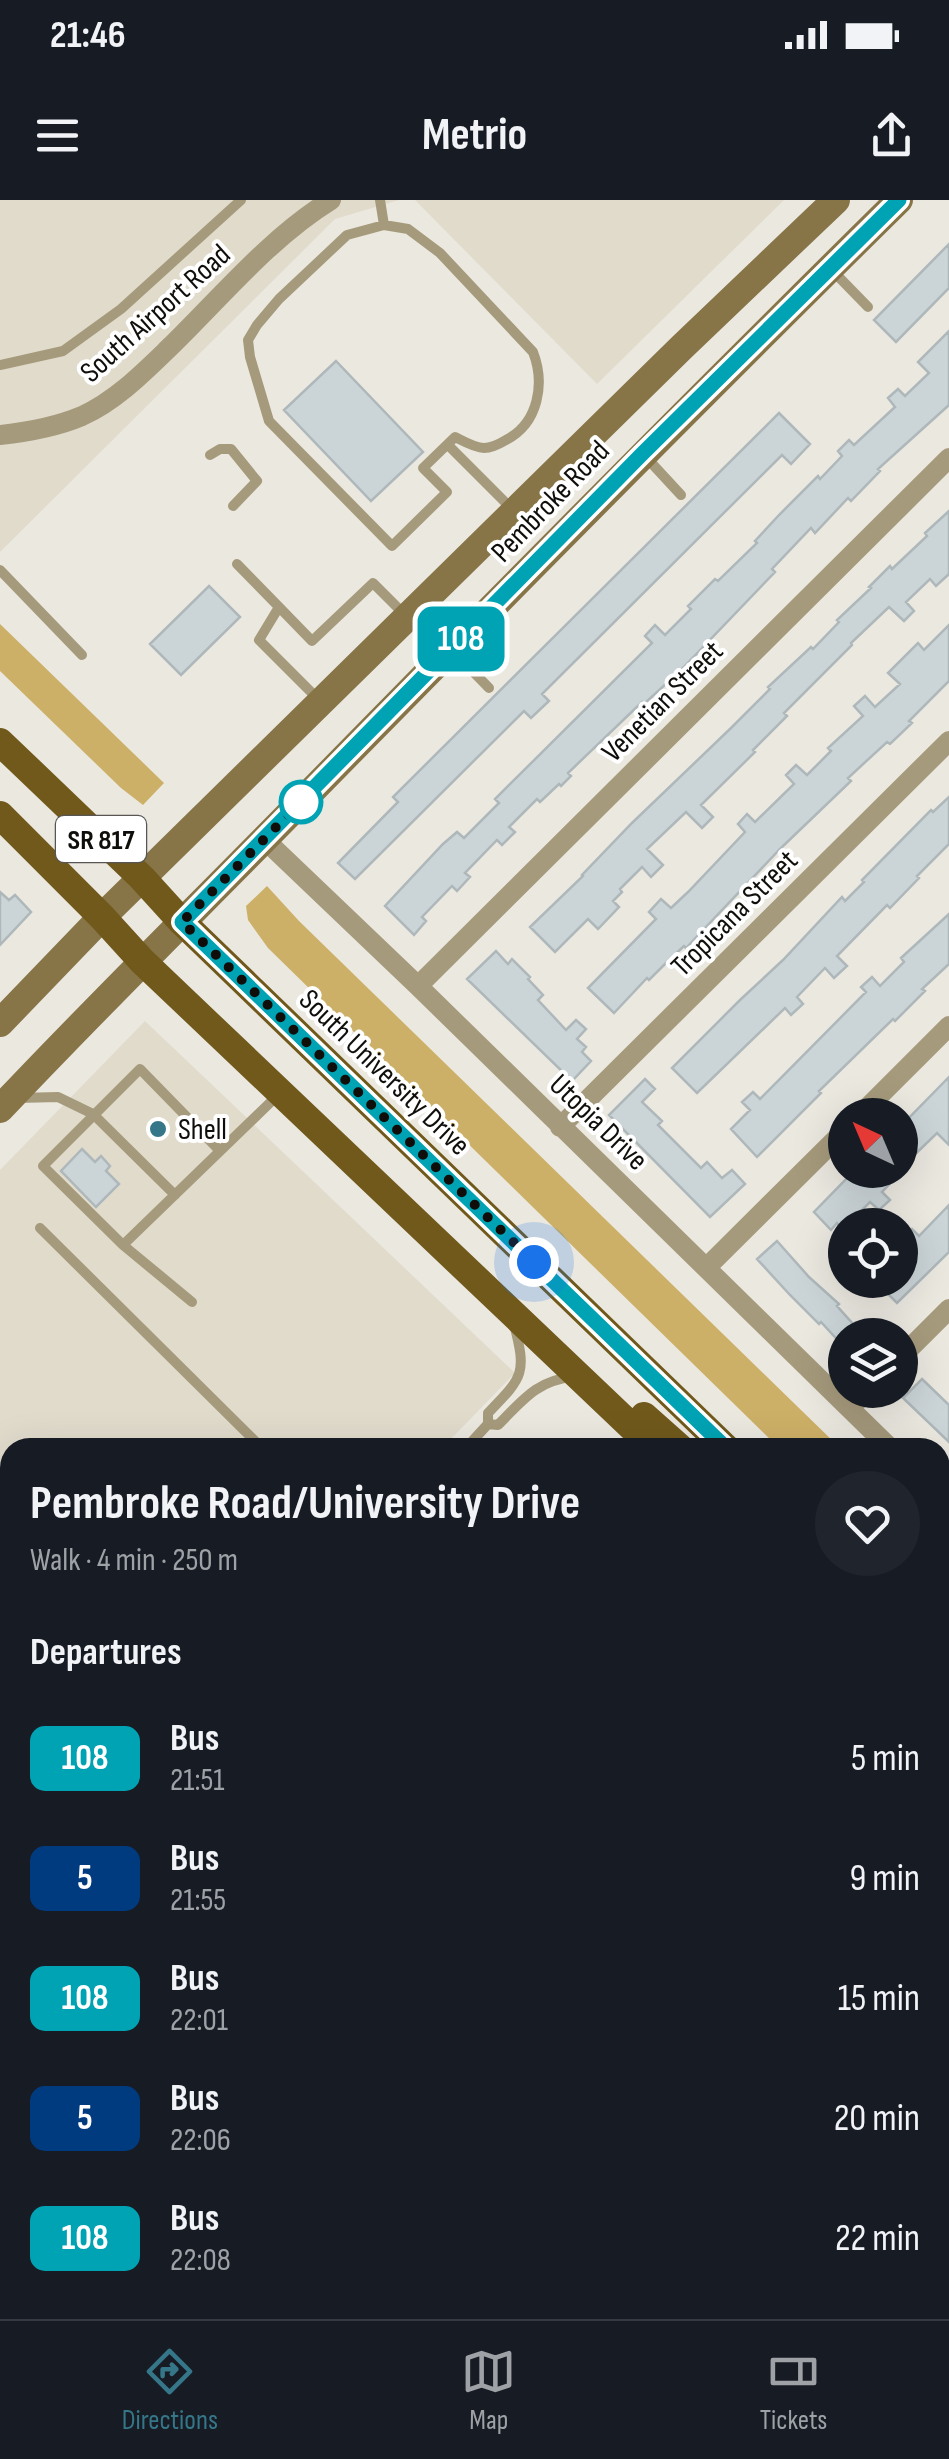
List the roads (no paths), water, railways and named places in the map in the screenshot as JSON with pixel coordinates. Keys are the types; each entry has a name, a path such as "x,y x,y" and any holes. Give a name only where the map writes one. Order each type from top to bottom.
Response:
{"main road":[{"name":"Pembroke Road","path":"0,1023 102,917 836,200"},
{"name":"Pembroke Road","path":"5,1104 642,454 899,200"},
{"name":"South University Drive","path":"0,742 716,1438"},
{"name":"SR 817","path":"0,815 142,961 644,1438"},
{"path":"554,1352 581,1362 668,1438"}],"street":[{"name":"South Airport Road","path":"0,435 64,423 119,394 290,230 331,200"},
{"name":"Venetian Street","path":"418,986 949,458"},
{"name":"Tropicana Street","path":"560,1126 949,741"},
{"name":"Utopia Drive","path":"264,839 828,1387"},
{"path":"877,1098 949,1026"},
{"path":"706,1268 828,1147"},
{"path":"918,1340 949,1309"},
{"name":"Utopia Drive","path":"850,1408 880,1438"}],"lane":[{"path":"0,364 63,352 121,310 241,200"},
{"path":"380,200 384,225"},
{"path":"384,225 408,230 440,254 534,352 540,370 540,391 532,416 519,433 485,448 455,437 424,468 447,492 392,546 269,421 248,340 278,299 347,234 384,225"},
{"path":"830,268 868,307"},
{"path":"448,445 515,512"},
{"path":"210,455 220,449 231,449 257,481 233,506"},
{"path":"642,454 681,494"},
{"path":"237,564 312,641 373,584 408,618"},
{"path":"0,570 82,655"},
{"path":"279,607 259,640 322,703"},
{"path":"451,650 489,688"},
{"path":"192,1302 123,1245 44,1166 140,1069 220,1151"},
{"path":"123,1245 280,1092"},
{"path":"5,1104 58,1097 93,1114 175,1194"},
{"path":"40,1228 252,1438"},
{"path":"475,1438 488,1424 488,1413 520,1375 522,1354 511,1312"},
{"path":"488,1424 498,1424 548,1382 580,1376"}],"place":[{"name":"Shell","path":"158,1129"}]}
